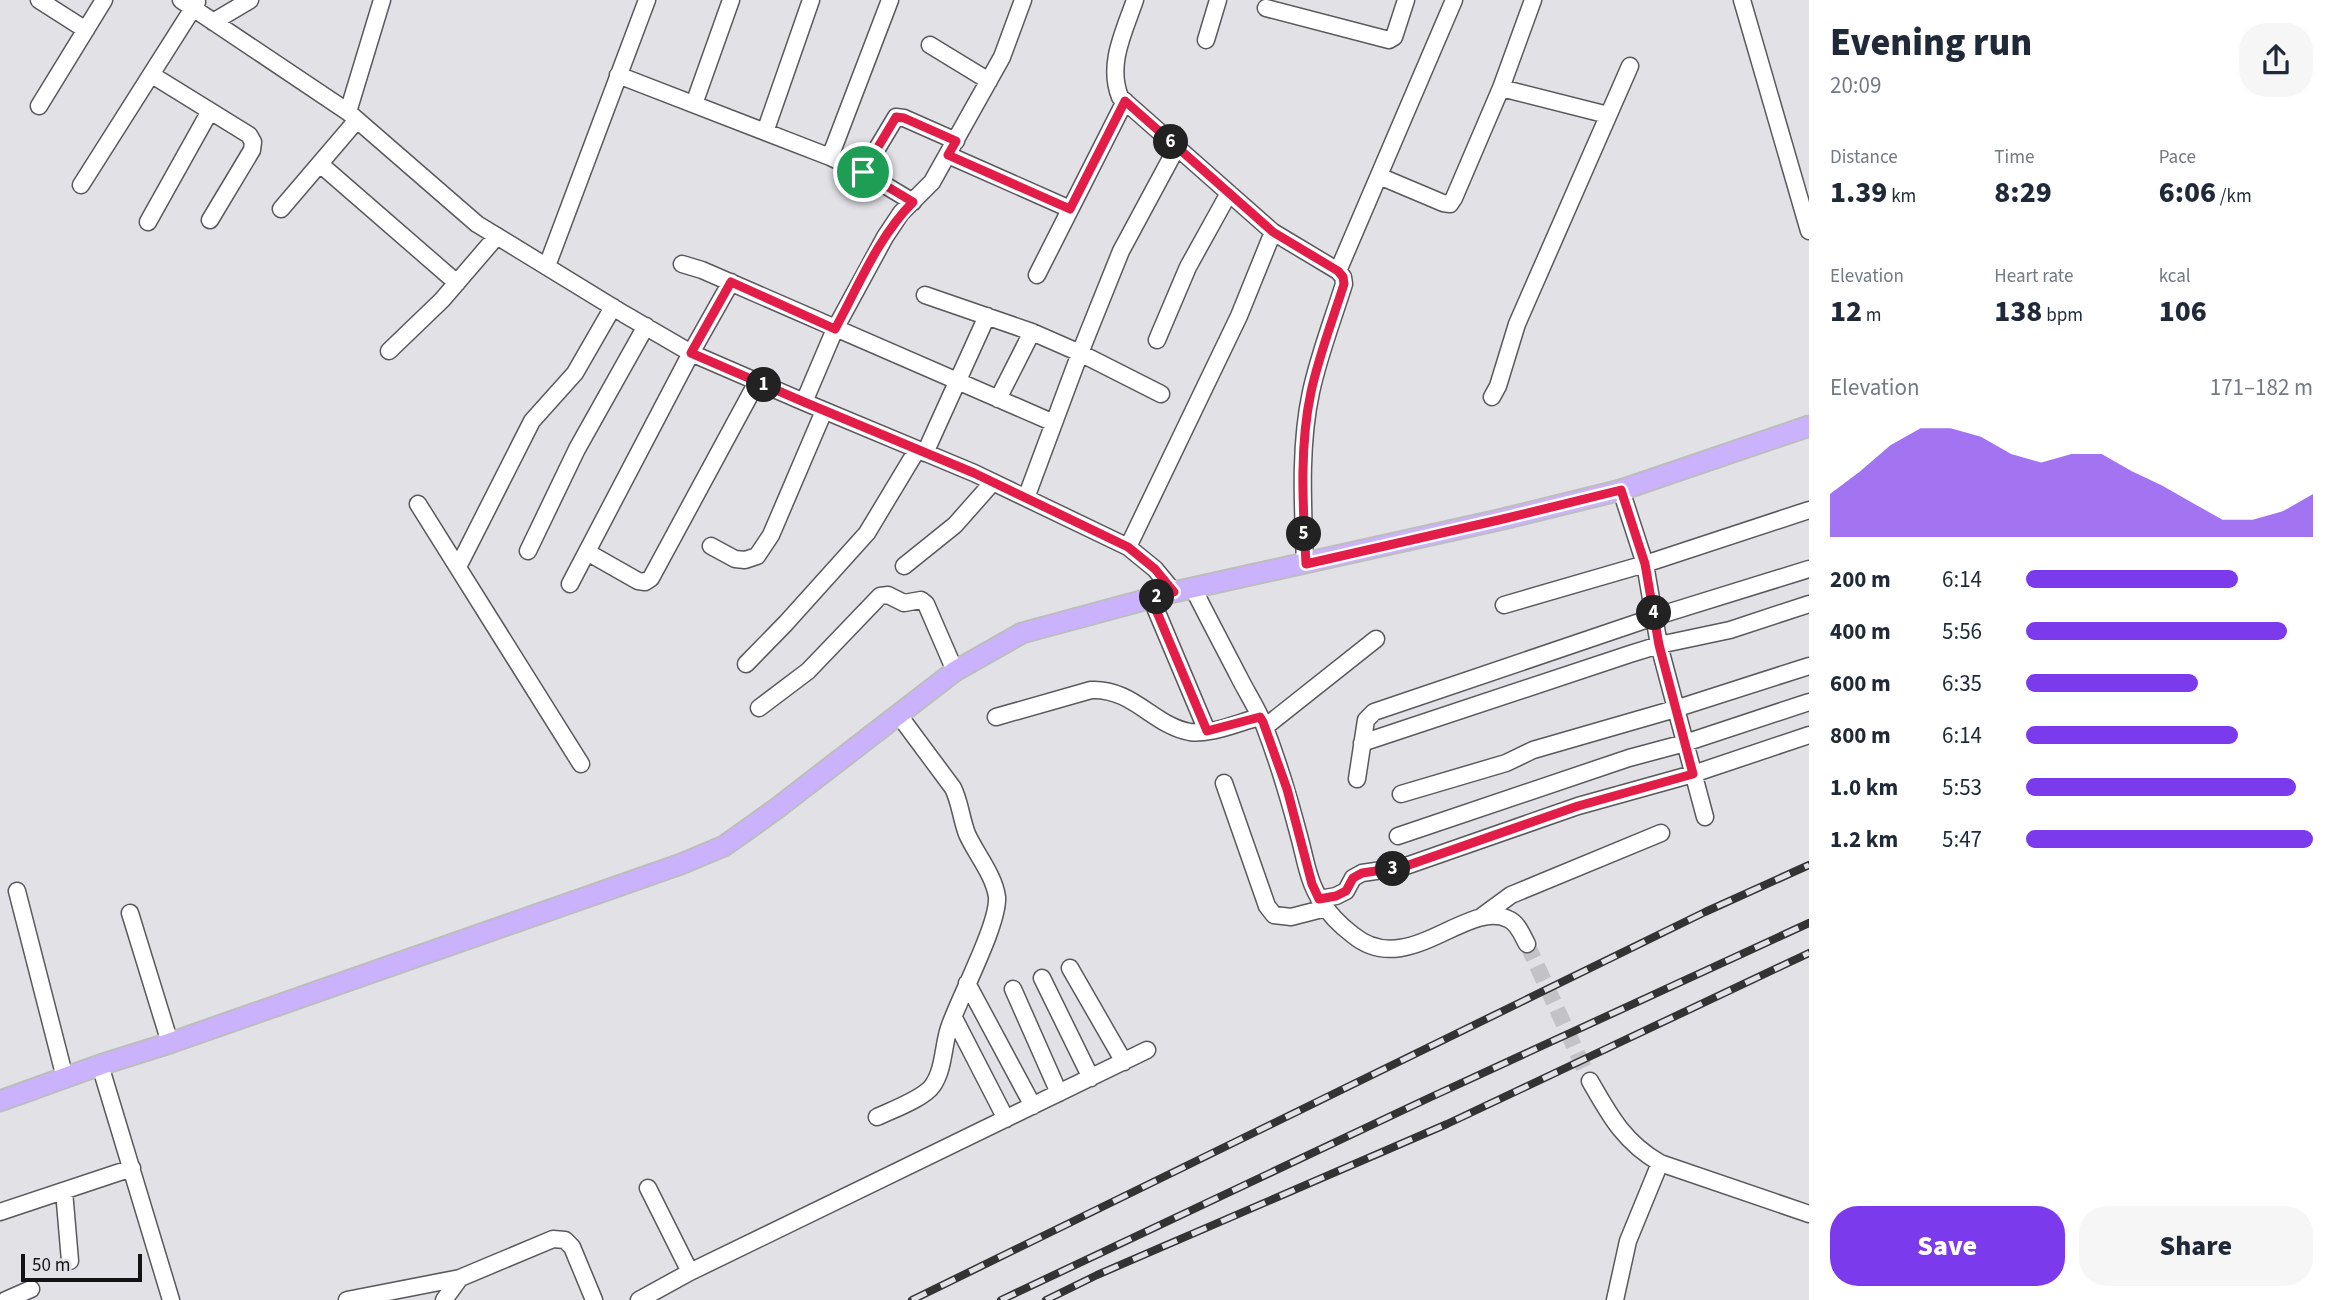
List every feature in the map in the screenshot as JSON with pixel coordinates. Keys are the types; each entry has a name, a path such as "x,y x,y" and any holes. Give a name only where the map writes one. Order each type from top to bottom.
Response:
{"main road":[{"path":"0,1101 703,856 724,846 776,809 955,671 1022,633 1183,590 1621,490 1809,426"}],"street":[{"path":"39,0 86,30"},
{"path":"39,106 104,0"},
{"path":"213,22 250,0"},
{"path":"281,209 320,164 353,116 382,0"},
{"path":"547,266 647,0"},
{"path":"694,104 731,0"},
{"path":"765,132 811,0"},
{"path":"830,157 890,0"},
{"path":"804,402 835,329 885,237 901,214 932,182 989,81 1002,57 1023,0"},
{"path":"1135,0 1114,68 1115,84 1120,97 1273,232 1338,271 1343,277 1344,284 1312,390 1307,418 1302,497 1306,564"},
{"path":"1206,40 1219,0"},
{"path":"1266,8 1389,40 1394,37 1406,0"},
{"path":"1338,271 1454,0"},
{"path":"1378,176 1450,204 1501,88 1533,0"},
{"path":"1742,0 1809,231"},
{"path":"81,185 152,75 191,3 213,22 353,116 477,224 691,353 993,482 1128,547 1183,590 1262,722 1287,789 1312,884 1326,908 1355,937 1381,947 1413,946 1481,917 1511,895 1661,833"},
{"path":"930,45 989,81"},
{"path":"1492,397 1498,386 1517,324 1630,66"},
{"path":"152,75 249,135 253,142 252,150 211,220"},
{"path":"618,75 830,157 863,172 913,202"},
{"path":"1501,88 1608,115"},
{"path":"1037,275 1125,101"},
{"path":"148,222 210,111"},
{"path":"863,172 896,117 904,118 952,148 1070,209"},
{"path":"1027,498 1121,251 1177,147"},
{"path":"320,164 457,283"},
{"path":"1157,340 1188,267 1229,194"},
{"path":"1128,547 1239,316 1273,232"},
{"path":"388,351 432,311 497,236"},
{"path":"682,264 731,282 1054,423"},
{"path":"570,584 731,282"},
{"path":"925,295 1032,332 1161,394"},
{"path":"457,567 532,421 575,373 613,307"},
{"path":"746,664 786,624 867,533 921,452 988,316"},
{"path":"528,551 577,449 646,326"},
{"path":"999,399 1032,332"},
{"path":"587,552 638,581 651,579 757,382"},
{"path":"711,546 735,559 757,556 771,536 824,411"},
{"path":"904,566 955,525 993,482"},
{"path":"1621,490 1645,564 1659,645 1705,817"},
{"path":"418,504 581,764"},
{"path":"1504,605 1645,564 1809,509"},
{"path":"1357,779 1366,720 1374,712 1654,617 1809,569"},
{"path":"759,708 808,671 880,596 888,595 904,603 921,600 926,604 955,671"},
{"path":"1151,598 1207,731"},
{"path":"1362,743 1659,645 1730,629 1809,604"},
{"path":"996,717 1091,690 1104,689 1116,692 1179,729 1193,732 1262,722 1376,639"},
{"path":"1401,794 1506,762 1533,750 1675,709 1809,666"},
{"path":"1398,836 1629,758 1685,743 1809,702"},
{"path":"877,1117 925,1093 933,1086 954,1018 997,902 993,885 964,825 958,798 946,777 898,714"},
{"path":"1224,783 1267,906 1274,915 1291,917 1326,908 1336,896 1346,891 1353,878 1362,873 1403,867 1578,806 1693,774 1809,735"},
{"path":"17,891 65,1078"},
{"path":"130,914 170,1043"},
{"path":"1481,917 1507,918 1516,924 1527,944"},
{"path":"1070,968 1124,1062"},
{"path":"1042,978 1091,1077"},
{"path":"967,983 1033,1106"},
{"path":"1013,989 1059,1093"},
{"path":"954,1018 1006,1119"},
{"path":"639,1300 691,1272 1147,1050"},
{"path":"100,1065 171,1300"},
{"path":"1590,1081 1613,1122 1644,1153 1660,1163 1809,1214"},
{"path":"1615,1300 1628,1241 1660,1163"},
{"path":"0,1212 132,1168"},
{"path":"648,1188 691,1272"},
{"path":"64,1191 70,1261"},
{"path":"347,1300 460,1278 553,1239 565,1240 572,1248 594,1300"},
{"path":"444,1300 460,1278"},
{"path":"6,1300 30,1289"}],"tunnel":[{"path":"1527,944 1590,1081"}],"railway":[{"path":"912,1300 1705,912 1809,865"},
{"path":"1001,1300 1431,1097 1809,923"},
{"path":"1046,1300 1097,1275 1447,1124 1809,953"}],"route":[{"path":"1125,101 1273,232 1338,271 1343,277 1344,284 1312,390 1307,418 1302,497 1306,564 1621,490 1645,564 1659,645 1693,774 1578,806 1403,867 1362,873 1353,878 1346,891 1319,899 1312,884 1287,789 1263,722 1260,717 1207,731 1151,598 1174,592 1155,569 1128,547 974,473 691,353 731,282 835,329 885,237 913,202 863,172 892,122 896,117 904,118 956,141 948,155 1070,209 1125,101"}]}
